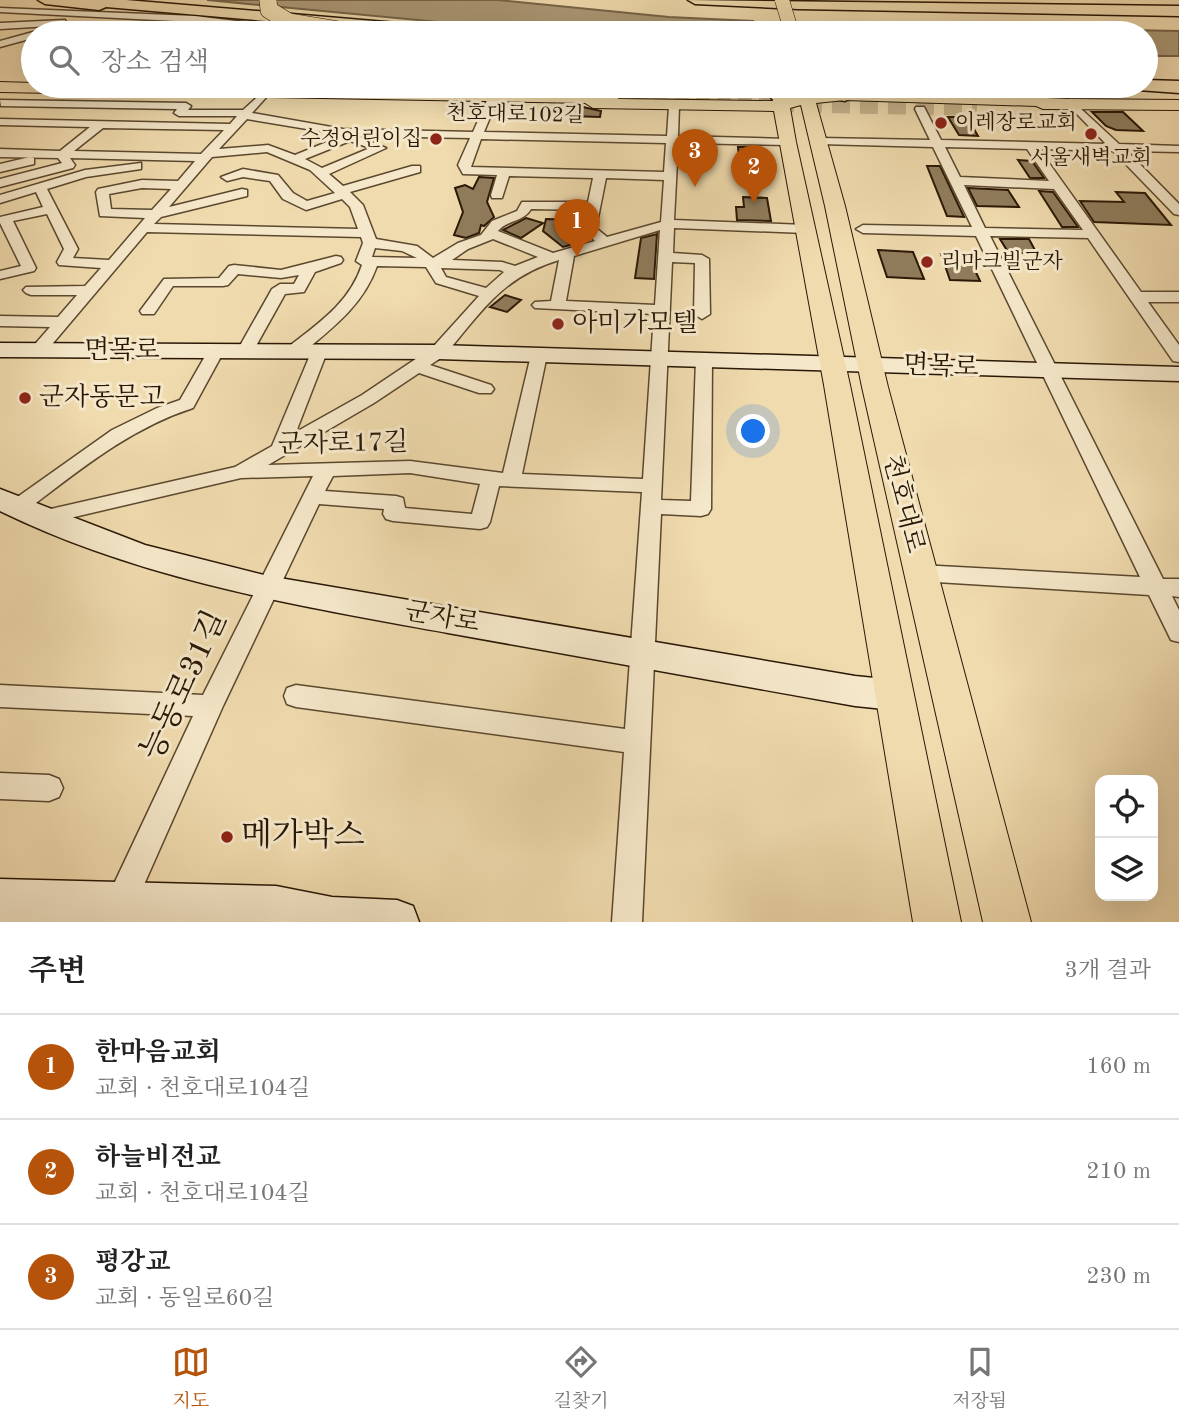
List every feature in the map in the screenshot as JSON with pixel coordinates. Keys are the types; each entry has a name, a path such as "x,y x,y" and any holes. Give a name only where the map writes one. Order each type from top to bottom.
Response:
{"highway":[{"path":"45,0 268,21"},
{"path":"75,0 317,21"},
{"path":"268,0 272,13 294,21"},
{"path":"695,0 772,5 1179,11"},
{"path":"744,0 1008,2"},
{"path":"933,0 1179,5"},
{"path":"1158,74 1179,75"},
{"path":"1158,86 1179,86"},
{"path":"840,98 848,102"}],"main road":[{"path":"764,0 768,15"},
{"path":"782,0 788,21"},
{"path":"561,98 701,106 758,98"},
{"path":"639,98 748,98"},
{"name":"천호대로","path":"778,98 832,363 937,922"},
{"name":"천호대로","path":"813,98 819,137 870,365 1007,922"},
{"path":"819,137 826,122 826,115 848,102 1070,107"},
{"path":"848,102 920,109 1179,105"},
{"path":"975,104 1179,112"},
{"path":"701,106 723,109 765,125 787,142"}],"street":[{"path":"0,10 167,21"},
{"path":"68,21 105,15"},
{"path":"36,21 49,18 90,18"},
{"path":"0,36 21,24"},
{"path":"0,26 21,25"},
{"path":"0,44 21,38"},
{"path":"0,44 21,43"},
{"name":"천호대로102길","path":"63,98 122,105 186,106 179,113 244,114 351,134 480,133 787,142"},
{"path":"0,183 65,159 87,135 133,98"},
{"path":"37,351 142,228 260,98"},
{"path":"495,98 464,168 474,173 669,176"},
{"path":"627,922 674,106"},
{"path":"1070,107 1116,147 1179,211"},
{"path":"920,109 1179,633"},
{"path":"0,122 232,127"},
{"path":"0,133 164,136"},
{"path":"295,159 351,134 380,148 321,173"},
{"path":"819,137 1179,149"},
{"path":"1030,145 1179,357"},
{"path":"0,153 65,159 206,156 268,148 321,173 356,205 369,238 365,282 344,310 293,352"},
{"path":"0,199 85,174 138,166 171,157"},
{"path":"0,168 32,160 37,165 65,159"},
{"path":"306,206 339,189 372,165"},
{"path":"339,189 416,169"},
{"path":"227,177 243,173 274,178 288,196 319,214 322,233"},
{"path":"496,195 503,173"},
{"path":"526,189 530,174"},
{"path":"600,175 590,230 605,242"},
{"path":"956,181 1058,185"},
{"path":"181,184 142,184 102,192 105,213 156,214 242,193"},
{"path":"40,187 71,249 64,262 112,264"},
{"path":"431,263 444,259 461,247 491,233 497,224 522,214 527,205 594,206"},
{"path":"0,275 29,268 5,219 50,209"},
{"path":"241,472 368,399 438,352 489,294 528,264 667,224 805,229"},
{"path":"142,228 322,233 369,238 413,247 431,263 441,280 489,294"},
{"path":"863,229 1093,234"},
{"path":"491,233 559,255"},
{"path":"558,306 559,255"},
{"path":"665,257 702,260 702,314"},
{"path":"148,311 169,282 223,282 234,269 281,274 336,260"},
{"path":"367,261 502,266 517,271"},
{"path":"245,351 280,289 299,289 309,269"},
{"path":"31,290 89,291"},
{"path":"1137,297 1179,297"},
{"path":"540,305 662,310"},
{"path":"0,321 61,323"},
{"name":"면목로","path":"0,350 438,352 1179,374"},
{"path":"12,507 121,432 151,416 187,404 216,351"},
{"path":"281,449 319,352"},
{"path":"312,497 396,503 393,514 480,522 501,480 539,355"},
{"name":"군자로17길","path":"12,507 241,472 410,467 650,496 701,509 704,359"},
{"path":"416,366 485,389"},
{"name":"능동로31길","path":"116,913 210,706 326,468"},
{"name":"군자로","path":"12,507 139,555 268,588 855,691 894,695"},
{"path":"920,573 1179,588"},
{"path":"0,696 210,706"},
{"path":"296,696 638,742"},
{"path":"0,786 49,788"},
{"path":"0,901 116,913 276,908 331,919 397,922"}],"shaded area":[{"path":"207,0 498,0 669,17 752,21 428,21"},
{"path":"1158,31 1179,31 1179,56 1158,56"}],"pier":[{"path":"754,18 803,21 754,21"}],"building":[{"path":"574,105 601,111 600,117 571,116"},
{"path":"1092,112 1123,112 1143,131 1116,130 1106,126"},
{"path":"948,117 967,117 978,136 959,135"},
{"path":"738,147 760,147 762,167 740,167"},
{"path":"1018,160 1032,161 1044,178 1030,178"},
{"path":"927,166 940,166 964,217 947,216"},
{"path":"479,177 494,178 487,202 494,217 484,226 481,225 479,233 466,238 454,235 463,212 455,188 465,185 473,189"},
{"path":"968,188 1008,190 1019,207 977,206"},
{"path":"1039,191 1053,192 1078,227 1062,227"},
{"path":"1116,192 1145,193 1171,225 1094,222 1080,201 1124,202"},
{"path":"743,197 767,198 771,221 737,220 736,207 744,207"},
{"path":"526,218 543,223 521,238 503,230"},
{"path":"546,219 578,220 574,244 563,247 543,231"},
{"path":"657,234 654,279 635,278 641,238"},
{"path":"1000,239 1029,239 1037,254 1008,252"},
{"path":"878,250 913,252 924,279 887,277"},
{"path":"941,254 968,255 980,281 950,280"},
{"path":"505,295 521,300 507,312 490,307"}],"tunnel":[{"path":"734,98 795,99"},
{"path":"776,103 977,107"}],"place":[{"name":"이레장로교회","path":"941,123"},
{"name":"서울새벽교회","path":"1091,134"},
{"name":"수정어린이집","path":"436,139"},
{"name":"평강교","path":"695,187"},
{"name":"하늘비전교","path":"754,203"},
{"name":"한마음교회","path":"577,257"},
{"name":"리마크빌군자","path":"927,262"},
{"name":"아미가모텔","path":"558,324"},
{"name":"군자동문고","path":"25,398"},
{"name":"메가박스","path":"227,837"}]}
